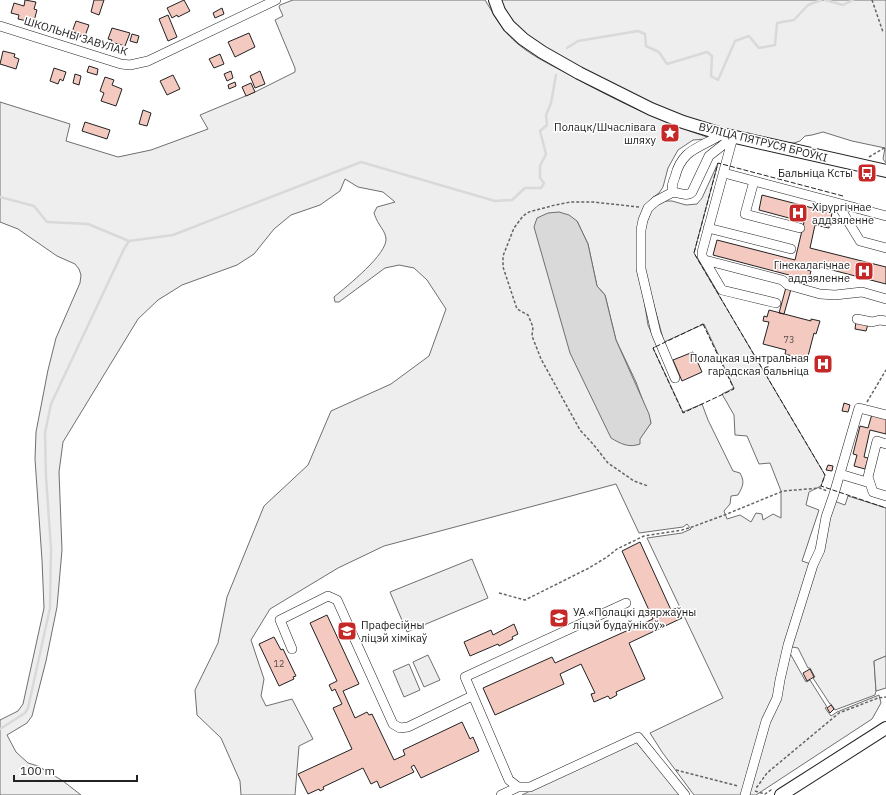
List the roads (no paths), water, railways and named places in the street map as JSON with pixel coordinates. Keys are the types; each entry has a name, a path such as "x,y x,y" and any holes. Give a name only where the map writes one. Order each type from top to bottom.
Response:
{"main road":[{"name":"ВУЛІЦА ПЯТРУСЯ БРОЎКІ","path":"494,0 509,26 523,39 542,52 579,73 652,109 683,122 728,136 886,171"},
{"path":"781,795 886,728"}],"street":[{"name":"ШКОЛЬНЫ ЗАВУЛАК","path":"0,26 121,64 130,65 148,61 276,0"},
{"path":"728,136 724,172 702,252 722,290 776,304"},
{"path":"675,378 656,333 641,269 641,230 643,220 648,208 656,201 673,192 686,195 692,192 709,156 728,136"},
{"path":"673,192 672,188 676,171 686,154 696,147 728,136"},
{"path":"724,172 886,216"},
{"path":"754,181 745,214 800,228"},
{"path":"837,203 860,241 886,248"},
{"path":"708,228 791,250"},
{"path":"705,260 782,280 788,285 820,294 835,295 862,292 886,299"},
{"path":"857,319 872,322 880,320 886,321"},
{"path":"746,792 766,721 777,698 788,645 820,550 826,517 859,408 886,415"},
{"path":"886,444 877,441 868,476 873,492 886,496"},
{"path":"840,474 870,483"},
{"path":"292,648 280,620 328,596 337,600 393,724 400,728 408,727 472,696"},
{"path":"518,788 509,780 465,677 626,602"},
{"path":"501,795 518,788 530,787 638,737 685,795"}],"waterway":[{"path":"567,48 578,41 638,31 645,34 646,46 659,52 667,64 707,52 712,56 711,76 718,80 735,41 749,36 759,48 775,45 777,23 794,20 808,5 821,0"},
{"path":"825,0 843,5 853,0"},
{"path":"0,197 34,206 47,222 88,224 129,241 173,235 361,162 495,201 512,200 525,188 541,188 544,183 540,178 540,166 546,154 540,131 547,125 546,115 551,103 556,75"},
{"path":"0,729 25,713 28,708 50,608 51,549 46,477 45,433 51,404 129,241"}],"place":[{"name":"Полацк/Шчаслівага шляху","path":"670,133"},
{"name":"Бальніца Ксты","path":"867,173"},
{"name":"Хірургічнае аддзяленне","path":"798,213"},
{"name":"Гінекалагічнае аддзяленне","path":"864,271"},
{"name":"Полацкая цэнтральная гарадская бальніца","path":"823,364"},
{"name":"УА «Полацкі дзяржаўны ліцэй будаўнікоў»","path":"559,618"},
{"name":"Прафесійны ліцэй хімікаў","path":"347,631"}]}
